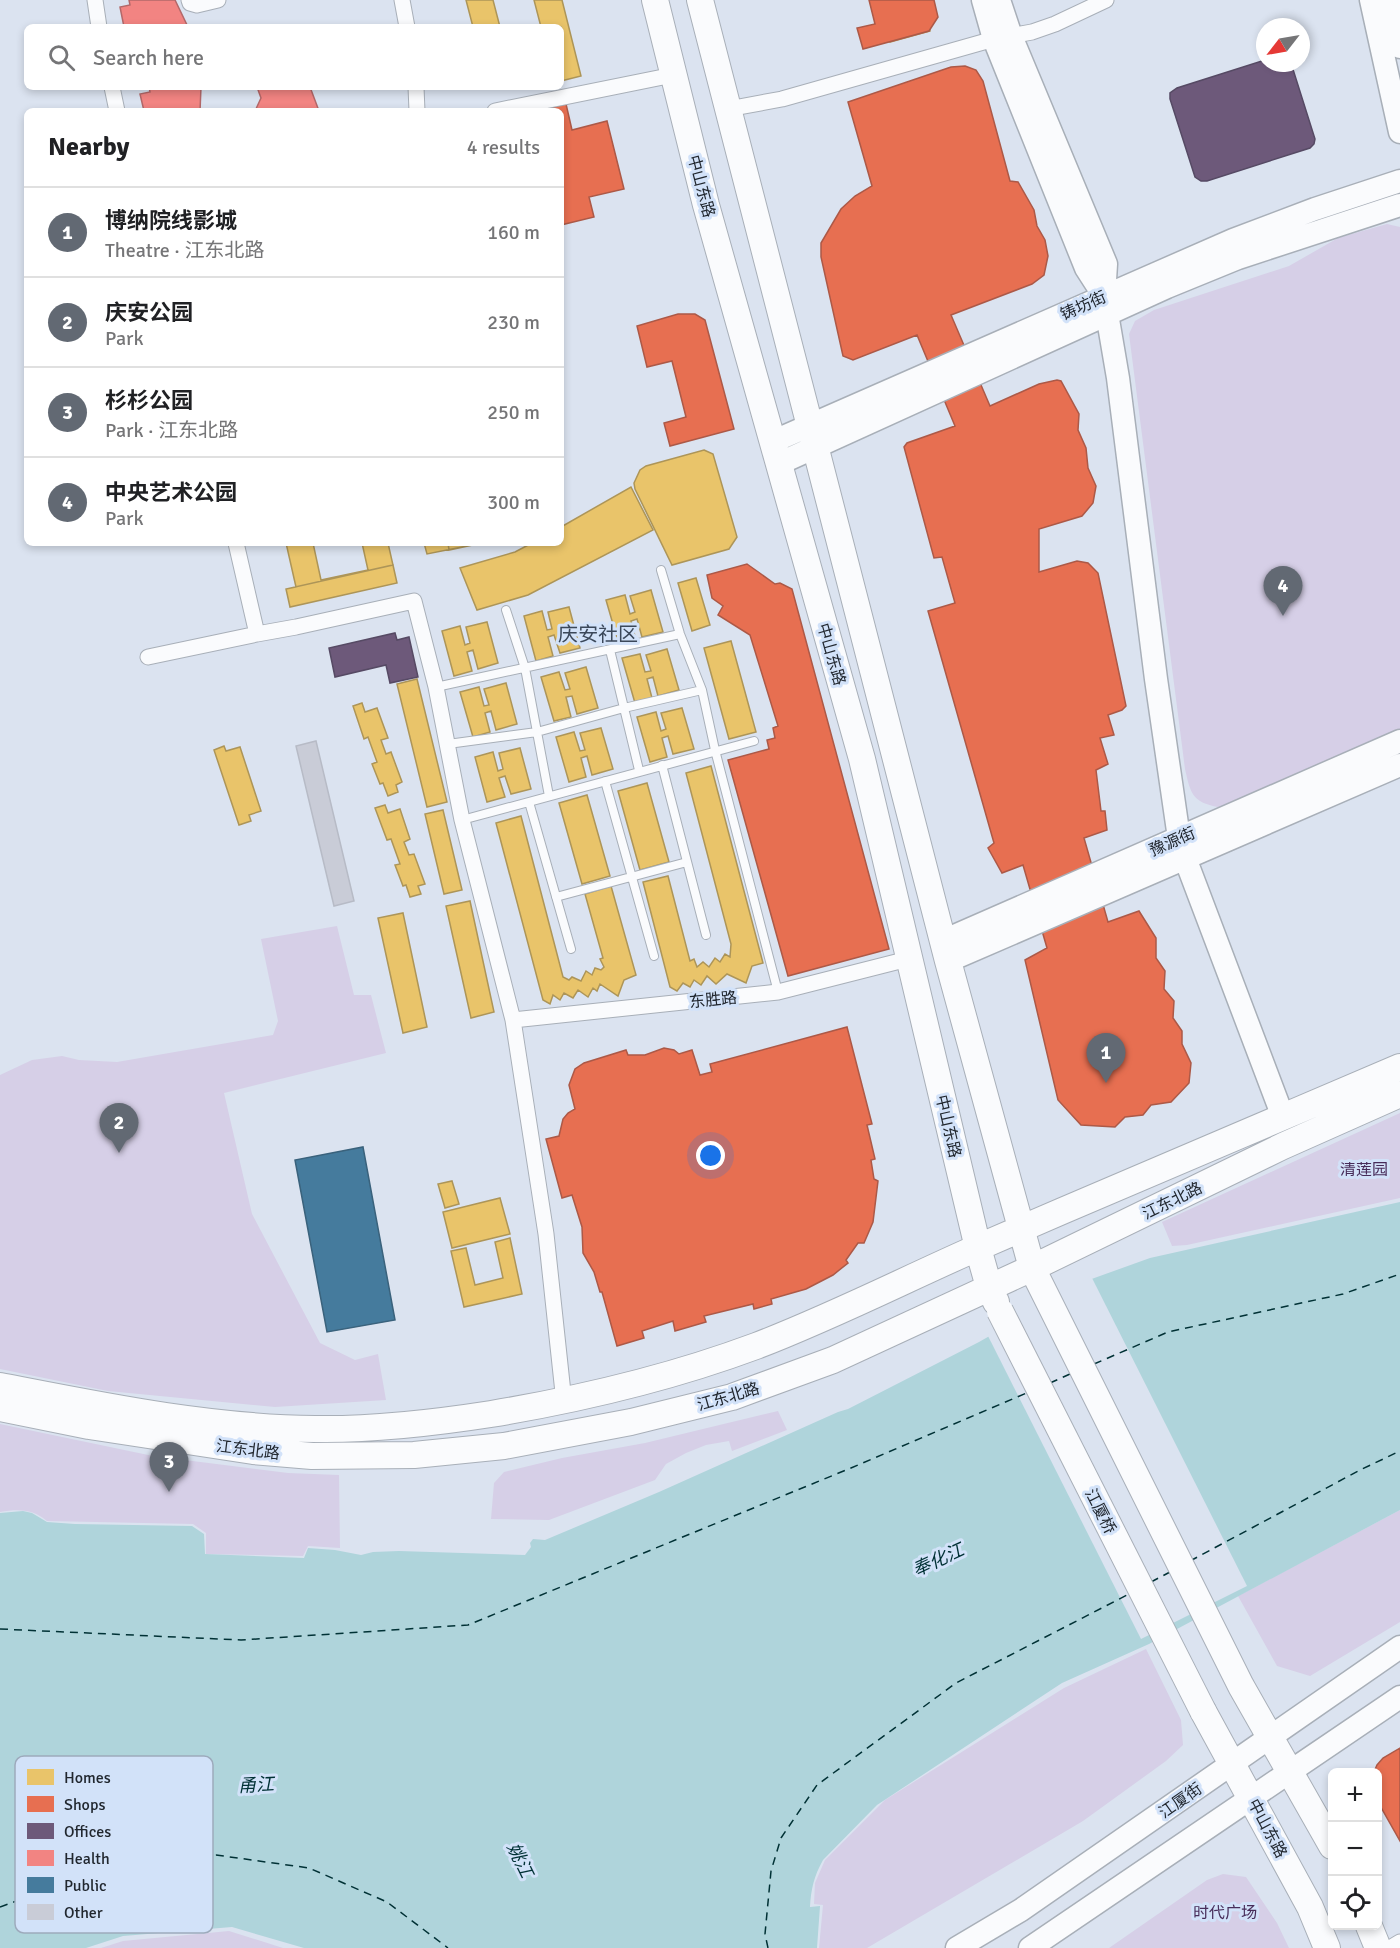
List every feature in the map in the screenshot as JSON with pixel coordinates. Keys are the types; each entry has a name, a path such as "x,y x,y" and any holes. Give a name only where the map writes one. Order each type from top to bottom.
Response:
{"main road":[{"name":"中山东路","path":"655,0 710,217 862,759 978,1248 989,1287 1000,1311"},
{"path":"700,0 946,951 1021,1230 1037,1278 1241,1686 1328,1839"},
{"name":"江东北路","path":"0,1386 171,1417 316,1430 448,1421 564,1402 675,1374 755,1346 860,1303 978,1248 1400,1067"},
{"name":"江东北路","path":"0,1408 90,1426 265,1452 312,1456 414,1455 504,1446 630,1422 732,1397 833,1360 989,1287 1037,1278 1283,1146 1400,1094"},
{"name":"江厦桥","path":"1000,1311 1203,1711"},
{"name":"中山东路","path":"1203,1711 1310,1907 1327,1948"},
{"path":"1371,1930 1378,1948"}],"street":[{"path":"95,0 99,24"},
{"path":"189,0 190,3 197,5 218,0"},
{"path":"402,0 406,24"},
{"path":"982,0 1002,38 1086,268 1106,305 1118,378 1156,679 1182,848 1283,1117"},
{"path":"999,0 1002,38"},
{"path":"728,109 782,99 1055,24 1107,0"},
{"path":"1371,0 1400,132"},
{"path":"1390,0 1400,47"},
{"path":"510,108 673,75"},
{"path":"113,90 116,108"},
{"path":"416,90 417,108"},
{"name":"铸坊街","path":"775,453 1106,305 1233,240 1315,209 1400,181"},
{"name":"铸坊街","path":"1106,305 1238,258 1400,205"},
{"path":"237,546 257,634"},
{"path":"148,657 414,601 436,687 462,820 513,1020 546,1234 564,1402"},
{"name":"豫源街","path":"946,951 1182,848 1400,741"},
{"name":"豫源街","path":"1182,848 1400,765"},
{"name":"东胜路","path":"513,1020 778,992 908,958"},
{"name":"江厦街","path":"957,1948 1021,1910 1400,1647"},
{"path":"1030,1948 1400,1697"},
{"path":"1390,1948 1400,1942"}],"lane":[{"path":"661,570 680,634 702,690 715,750 778,992"},
{"path":"506,610 525,668 549,796"},
{"path":"436,687 680,634"},
{"path":"610,650 639,771"},
{"path":"448,744 537,732 702,690"},
{"path":"462,820 754,741"},
{"path":"662,765 706,934"},
{"path":"605,781 654,956"},
{"path":"529,802 571,949"},
{"path":"556,897 687,862"}],"green space":[{"path":"1387,224 1400,227 1400,733 1223,808 1205,804 1199,801 1192,792 1185,769 1129,334 1135,321 1154,310 1289,266 1338,238"},
{"path":"337,926 354,995 371,995 386,1053 224,1093 252,1214 320,1343 355,1360 378,1354 386,1400 275,1407 108,1391 0,1369 0,1075 32,1060 62,1056 79,1060 117,1062 273,1035 278,1021 261,939"},
{"name":"清莲园","path":"1400,1113 1400,1198 1187,1245 1172,1246 1162,1222"},
{"path":"778,1411 787,1430 732,1451 729,1441 706,1445 666,1464 655,1480 549,1520 491,1519 494,1483 504,1472 562,1458 645,1443"},
{"path":"0,1424 153,1456 288,1473 339,1475 340,1548 308,1546 303,1556 206,1554 206,1533 193,1524 47,1521 36,1514 25,1511 0,1512"},
{"path":"1400,1510 1400,1622 1310,1676 1277,1666 1238,1596"},
{"path":"1146,1649 1181,1720 1183,1745 1166,1761 1083,1821 867,1948 819,1948 823,1905 814,1904 815,1883 825,1860 885,1800 1064,1688"},
{"name":"时代广场","path":"1223,1874 1246,1877 1277,1923 1289,1948 1109,1948 1207,1880"},
{"path":"229,1931 283,1948 101,1948 123,1941"}],"water":[{"path":"1400,1202 1400,1510 1149,1644 1062,1683 877,1805 823,1860 817,1872 810,1907 820,1906 817,1948 304,1948 232,1927 213,1929 213,1756 15,1756 15,1933 159,1933 123,1936 86,1948 0,1948 0,1513 23,1511 32,1513 47,1522 75,1524 192,1526 204,1534 205,1554 304,1558 308,1548 361,1555 399,1551 525,1555 533,1539 545,1540 848,1409 979,1342 1086,1281 1150,1258"}],"pier":[{"path":"1091,1276 1247,1586 1141,1639 987,1334"}],"building: Homes":[{"path":"466,0 493,0 499,24 472,24"},
{"path":"534,0 562,0 581,76 564,80 564,24 540,24"},
{"path":"878,0 922,0 930,31 890,42"},
{"path":"704,450 713,454 737,537 729,549 672,565 634,483 640,470 646,466"},
{"path":"631,487 653,530 528,595 477,610 460,568 515,552 526,546 564,546 564,525"},
{"path":"287,546 314,546 321,580 368,570 363,546 389,546 397,583 290,607 286,589 296,587"},
{"path":"425,546 467,546 427,554"},
{"path":"448,546 468,546 449,550"},
{"path":"393,565 397,583 290,607 286,589"},
{"path":"696,578 710,625 692,631 678,583"},
{"path":"651,590 663,632 642,637 637,619 631,621 636,640 619,645 606,600 625,595 630,614 635,612 630,596"},
{"path":"569,607 580,648 560,653 554,635 548,637 553,656 536,661 524,616 542,611 547,630 552,629 548,612"},
{"path":"487,622 498,663 478,669 473,650 467,652 472,671 454,676 442,631 460,626 465,645 470,643 466,627"},
{"path":"731,641 756,732 729,739 704,648"},
{"path":"667,649 679,690 658,696 653,677 647,679 652,698 635,703 622,658 640,654 645,672 651,671 646,655"},
{"path":"586,667 598,708 577,714 572,696 566,697 571,717 554,721 541,677 559,672 565,690 570,689 565,673"},
{"path":"417,679 447,802 427,807 397,684"},
{"path":"506,683 517,724 496,730 491,711 485,713 490,732 473,737 460,692 479,687 484,706 489,705 484,689"},
{"path":"362,703 365,712 377,708 388,738 381,740 386,754 391,752 402,782 396,785 398,792 388,796 372,764 377,762 368,737 364,739 353,706"},
{"path":"682,708 694,749 673,754 668,736 662,738 667,757 650,762 637,717 656,712 661,731 666,729 661,713"},
{"path":"601,728 613,769 592,775 587,756 581,758 586,777 569,782 556,737 574,732 580,751 585,750 580,733"},
{"path":"224,746 226,751 240,747 261,811 249,815 251,821 239,825 214,750"},
{"path":"520,748 531,789 511,794 505,776 499,778 505,797 487,802 475,757 493,752 498,771 503,769 499,753"},
{"path":"711,766 763,963 752,966 746,983 727,974 716,984 707,976 701,985 694,980 690,987 683,983 677,991 670,987 643,882 668,876 690,961 694,959 697,967 703,962 709,967 715,958 720,962 725,954 730,957 731,944 686,773"},
{"path":"647,783 669,862 640,870 618,791"},
{"path":"587,795 610,876 582,884 559,803"},
{"path":"385,805 388,813 400,809 410,839 404,842 409,855 414,854 425,884 418,886 421,894 410,897 406,885 403,886 395,865 400,864 391,839 387,840 375,808"},
{"path":"443,810 462,890 444,894 425,814"},
{"path":"521,816 563,977 569,980 572,977 581,981 586,971 592,975 595,968 601,970 604,967 600,959 603,958 585,894 611,886 636,975 624,980 618,996 600,984 597,991 593,988 588,997 578,990 573,998 564,993 560,1000 553,995 550,1004 543,1000 496,823"},
{"path":"470,901 494,1012 471,1018 446,906"},
{"path":"403,913 427,1027 403,1033 378,918"},
{"path":"452,1181 459,1204 445,1208 438,1184"},
{"path":"500,1198 510,1234 452,1248 443,1212"},
{"path":"510,1238 522,1294 464,1307 451,1251 466,1248 475,1285 503,1278 495,1242"}],"building: Shops":[{"path":"869,0 934,0 938,17 929,31 863,49 857,28 875,24"},
{"path":"965,66 976,70 983,81 1010,181 1018,182 1034,210 1048,256 1044,275 1032,284 951,315 990,406 1039,384 1057,380 1061,381 1079,414 1078,430 1086,448 1088,468 1096,486 1093,503 1082,516 1039,529 1039,572 1077,561 1088,563 1098,573 1126,706 1108,715 1114,735 1100,738 1108,764 1096,770 1101,811 1105,811 1107,830 1084,838 1108,922 1139,911 1156,938 1156,958 1165,971 1164,989 1174,1001 1173,1018 1182,1031 1182,1044 1191,1063 1189,1083 1171,1102 1151,1105 1143,1115 1125,1117 1115,1127 1081,1125 1058,1100 1025,960 1047,948 1023,865 1002,873 988,848 994,843 928,611 955,603 942,557 934,558 904,447 907,443 955,426 917,335 853,360 843,356 821,257 821,243 841,209 855,196 872,186 848,102 951,67"},
{"path":"566,104 572,130 607,121 624,189 589,197 594,217 564,224 564,108 549,108"},
{"path":"678,314 695,314 705,320 734,429 670,446 664,423 686,417 672,361 647,367 637,326"},
{"path":"747,564 775,584 780,583 792,589 889,949 788,976 728,760 769,749 767,740 775,738 773,728 778,726 750,635 718,615 723,606 712,598 707,575"},
{"path":"847,1027 872,1124 867,1125 875,1159 871,1160 874,1179 878,1181 873,1222 864,1243 858,1243 846,1260 848,1263 833,1275 806,1289 771,1299 772,1304 754,1309 753,1304 704,1316 706,1322 675,1331 673,1321 642,1331 644,1338 617,1346 602,1292 583,1253 582,1227 572,1195 562,1198 546,1139 559,1136 563,1119 575,1109 569,1085 575,1069 584,1063 626,1050 628,1055 645,1055 664,1048 674,1050 679,1054 692,1050 700,1075 712,1072 710,1064"},
{"path":"1400,1748 1400,1841 1382,1809 1382,1768 1376,1768 1383,1758"}],"building: Offices":[{"path":"1256,63 1256,72 1294,72 1315,139 1314,144 1310,148 1201,181 1195,177 1170,99 1170,93 1177,88"},
{"path":"395,633 397,640 409,637 418,677 390,683 386,665 335,677 329,648"}],"building: Health":[{"path":"129,0 175,0 187,24 123,24 120,7 130,5"},
{"path":"150,90 201,90 200,108 143,108 140,94 150,92"},
{"path":"258,90 311,90 318,108 256,108 261,98"}],"building: Public":[{"path":"363,1147 395,1320 327,1332 295,1160"}],"building: Other":[{"path":"316,741 354,901 334,906 296,746"}],"ferry route":[{"path":"1094,1364 1168,1332 1343,1294 1400,1274"},
{"path":"1050,1383 1070,1374"},
{"path":"0,1629 241,1640 468,1625 851,1468 1029,1392"},
{"path":"1190,1561 1400,1451"},
{"path":"1151,1582 1170,1572"},
{"path":"768,1948 765,1934 771,1871 781,1838 817,1785 956,1683 1131,1593"},
{"path":"213,1855 309,1868 387,1902 448,1948"},
{"path":"0,1907 15,1902"}],"place":[{"name":"中央艺术公园","path":"1283,616"},
{"name":"博纳院线影城","path":"1106,1083"},
{"name":"庆安公园","path":"119,1153"},
{"name":"杉杉公园","path":"169,1492"}],"district":[{"name":"庆安社区","path":"598,634"}],"water label":[{"name":"奉化江","path":"938,1560"},
{"name":"甬江","path":"256,1785"},
{"name":"姚江","path":"520,1860"}]}
